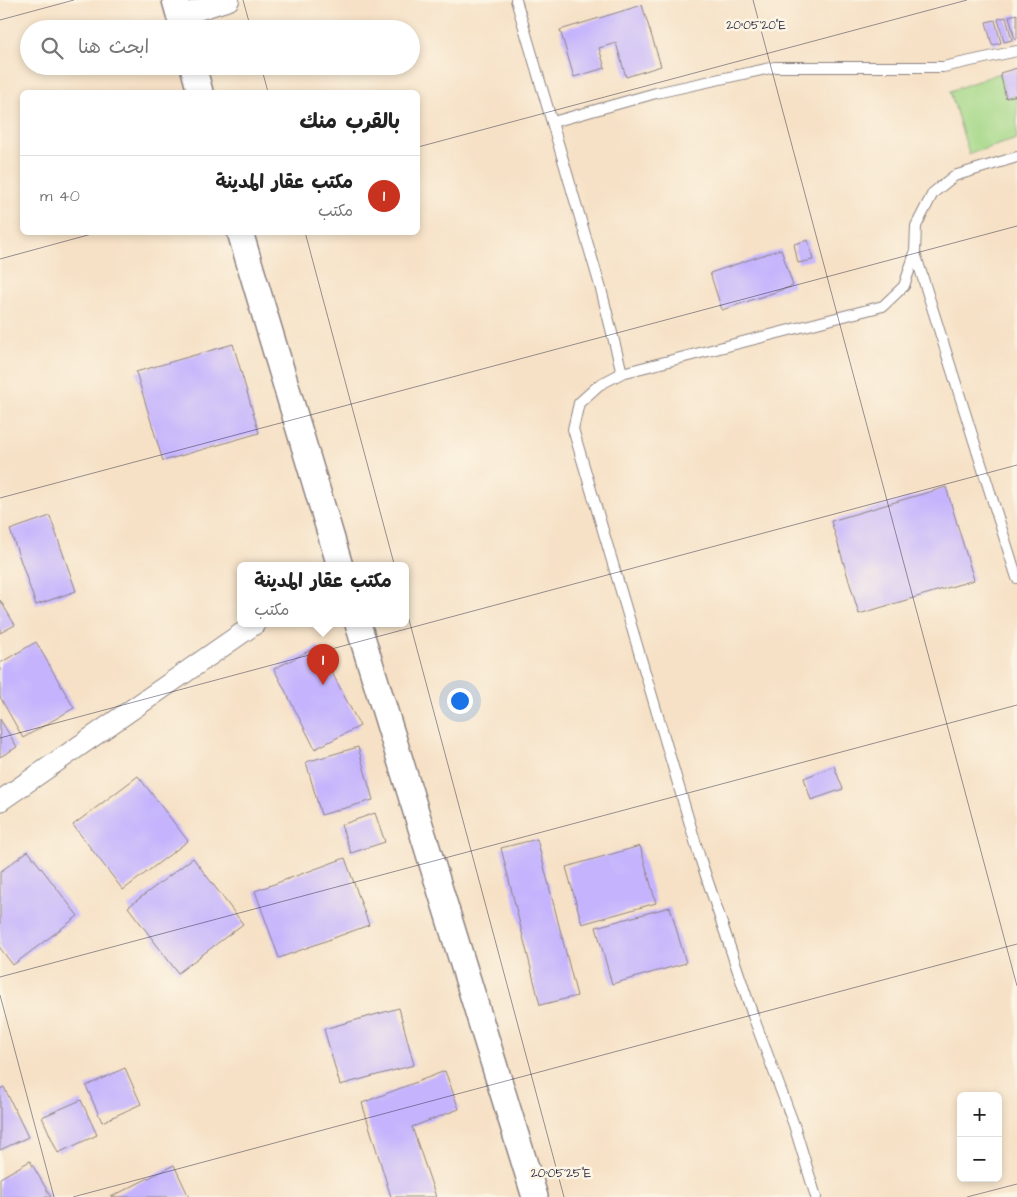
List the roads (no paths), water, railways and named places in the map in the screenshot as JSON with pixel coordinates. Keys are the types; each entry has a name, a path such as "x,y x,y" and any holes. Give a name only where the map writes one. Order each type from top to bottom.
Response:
{"street":[{"path":"179,15 229,0"},
{"path":"195,75 199,90"},
{"path":"241,235 338,562"},
{"path":"0,801 251,627"},
{"path":"359,627 535,1197"}],"lane":[{"path":"516,0 601,289 622,372"},
{"path":"553,122 656,94 775,67 943,67 1017,50"},
{"path":"816,1197 794,1125 753,1016 700,858 573,429 579,403 598,385 622,372 883,306 904,286 915,253 916,226 933,193 954,176 1017,157"},
{"path":"915,253 1017,578"}],"place":[{"name":"مكتب عقار المدينة","path":"323,685"}]}
